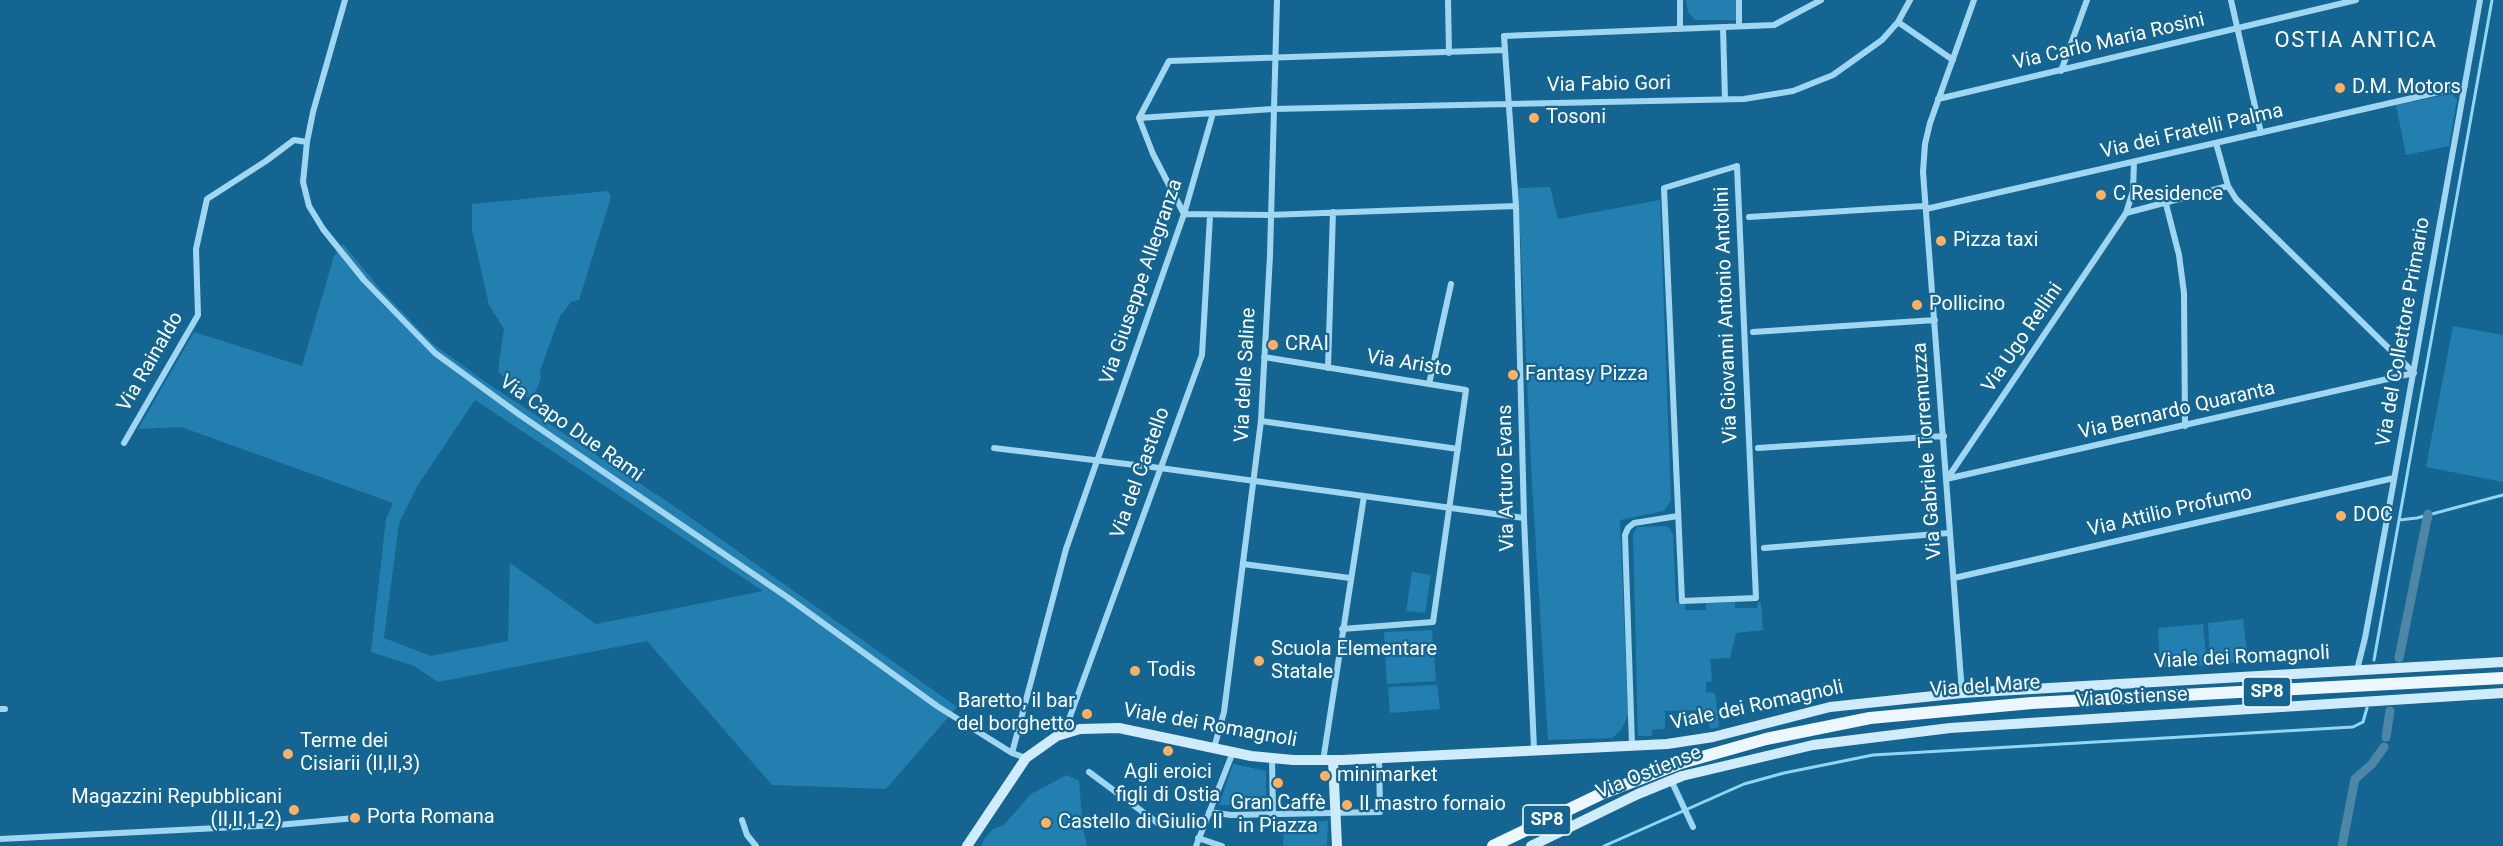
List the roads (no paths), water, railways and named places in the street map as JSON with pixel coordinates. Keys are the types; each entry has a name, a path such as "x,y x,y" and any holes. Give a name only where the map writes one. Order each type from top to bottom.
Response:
{"main road":[{"name":"Viale dei Romagnoli","path":"968,846 1026,758 1043,744 1064,733 1080,729 1112,727 1233,752 1272,758 1328,761 1667,744 1704,739 1830,707 1962,693 2503,662"},
{"name":"Via del Mare","path":"1493,846 1601,794 1687,760 1766,739 1870,718 2032,703 2503,678"},
{"name":"Via Ostiense","path":"1532,846 1671,780 1710,767 1813,745 1921,730 2503,693"},
{"path":"1328,761 1337,814 1337,846"}],"street":[{"name":"Via Capo Due Rami","path":"345,0 306,142 303,182 309,206 323,229 364,280 435,353 529,421 787,597 937,706 1012,753 1026,758"},
{"name":"Via delle Saline","path":"1214,748 1224,712 1261,421 1277,0"},
{"path":"1448,0 1449,53"},
{"path":"1680,0 1680,29 1774,25 1821,0"},
{"path":"1739,0 1739,26"},
{"name":"Via Fabio Gori","path":"1139,118 1273,110 1725,99 1793,91 1833,75 1882,40 1898,22 1910,0"},
{"name":"Via Gabriele Torremuzza","path":"1962,693 1923,172 1925,144 1938,99 1974,0"},
{"path":"2061,71 2087,0"},
{"path":"2231,0 2261,133"},
{"name":"Via Carlo Maria Rosini","path":"1938,99 2356,0"},
{"name":"Via del Collettore Primario","path":"2357,670 2365,638 2414,373 2480,0"},
{"path":"1898,22 1953,60"},
{"path":"1723,27 1725,99"},
{"name":"Via Arturo Evans","path":"1534,749 1524,518 1516,206 1504,36 1680,29"},
{"path":"1505,50 1169,61 1139,118 1153,154 1184,214 1269,215 1516,206"},
{"name":"Via dei Fratelli Palma","path":"1749,217 1926,208 2465,86"},
{"name":"Via Giuseppe Allegranza","path":"1012,753 1066,549 1184,214 1214,113"},
{"name":"Via Rainaldo","path":"124,442 198,315 196,249 207,199 294,140 306,142"},
{"path":"2216,143 2228,186 2236,199 2414,373"},
{"path":"2126,213 2133,191 2134,162"},
{"name":"Via Giovanni Antonio Antolini","path":"1737,166 1756,598 1682,601 1678,516 1664,188 1737,166"},
{"path":"2126,213 2228,186"},
{"path":"2166,204 2179,255 2184,293 2185,426"},
{"path":"1328,368 1333,212"},
{"name":"Via Ugo Rellini","path":"1946,479 2126,213"},
{"name":"Via del Castello","path":"1064,733 1202,355 1210,216"},
{"path":"1429,384 1451,284"},
{"path":"1753,332 1935,320"},
{"name":"Via Aristo","path":"1264,357 1466,390 1433,622 1342,629"},
{"name":"Via Bernardo Quaranta","path":"1946,479 2414,373"},
{"path":"1261,421 1458,449"},
{"path":"1758,448 1944,436"},
{"path":"994,448 1160,468 1524,518"},
{"name":"Via Attilio Profumo","path":"1954,578 2394,478"},
{"path":"1328,761 1342,629 1364,496"},
{"path":"1632,745 1625,535 1628,528 1637,523 1678,516"},
{"path":"1764,548 1949,533"},
{"path":"1243,564 1350,578"},
{"path":"1196,846 1233,752"},
{"path":"1272,758 1273,814"},
{"path":"1209,812 1232,815 1380,812 1379,758"},
{"path":"1089,772 1159,824"},
{"path":"1671,780 1693,827"},
{"path":"0,839 278,825 355,818"},
{"path":"742,820 747,835 756,846"},
{"path":"1198,838 1222,846"}],"waterway":[{"path":"2374,660 2492,0"},
{"path":"2399,520 2417,518 2503,495"},
{"path":"2399,658 2428,514"},
{"path":"1604,846 1744,784 1784,773 1873,755 2353,727 2363,722 2367,708"},
{"path":"2386,737 2390,711"},
{"path":"2342,846 2355,779 2372,764 2384,747"}],"place":[{"name":"D.M. Motors","path":"2340,88"},
{"name":"Tosoni","path":"1534,118"},
{"name":"C Residence","path":"2101,195"},
{"name":"Pizza taxi","path":"1941,241"},
{"name":"Pollicino","path":"1917,305"},
{"name":"CRAI","path":"1273,345"},
{"name":"Fantasy Pizza","path":"1513,375"},
{"name":"DOC","path":"2341,516"},
{"name":"Scuola Elementare Statale","path":"1259,661"},
{"name":"Todis","path":"1135,671"},
{"name":"Baretto, il bar del borghetto","path":"1087,714"},
{"name":"Agli eroici figli di Ostia","path":"1168,751"},
{"name":"Terme dei Cisiarii (II,II,3)","path":"288,754"},
{"name":"minimarket","path":"1325,776"},
{"name":"Gran Caffè in Piazza","path":"1278,783"},
{"name":"Il mastro fornaio","path":"1347,805"},
{"name":"Magazzini Repubblicani (II,II,1-2)","path":"294,810"},
{"name":"Porta Romana","path":"355,818"},
{"name":"Castello di Giulio II","path":"1046,823"}],"district":[{"name":"OSTIA ANTICA","path":"2356,41"}]}
